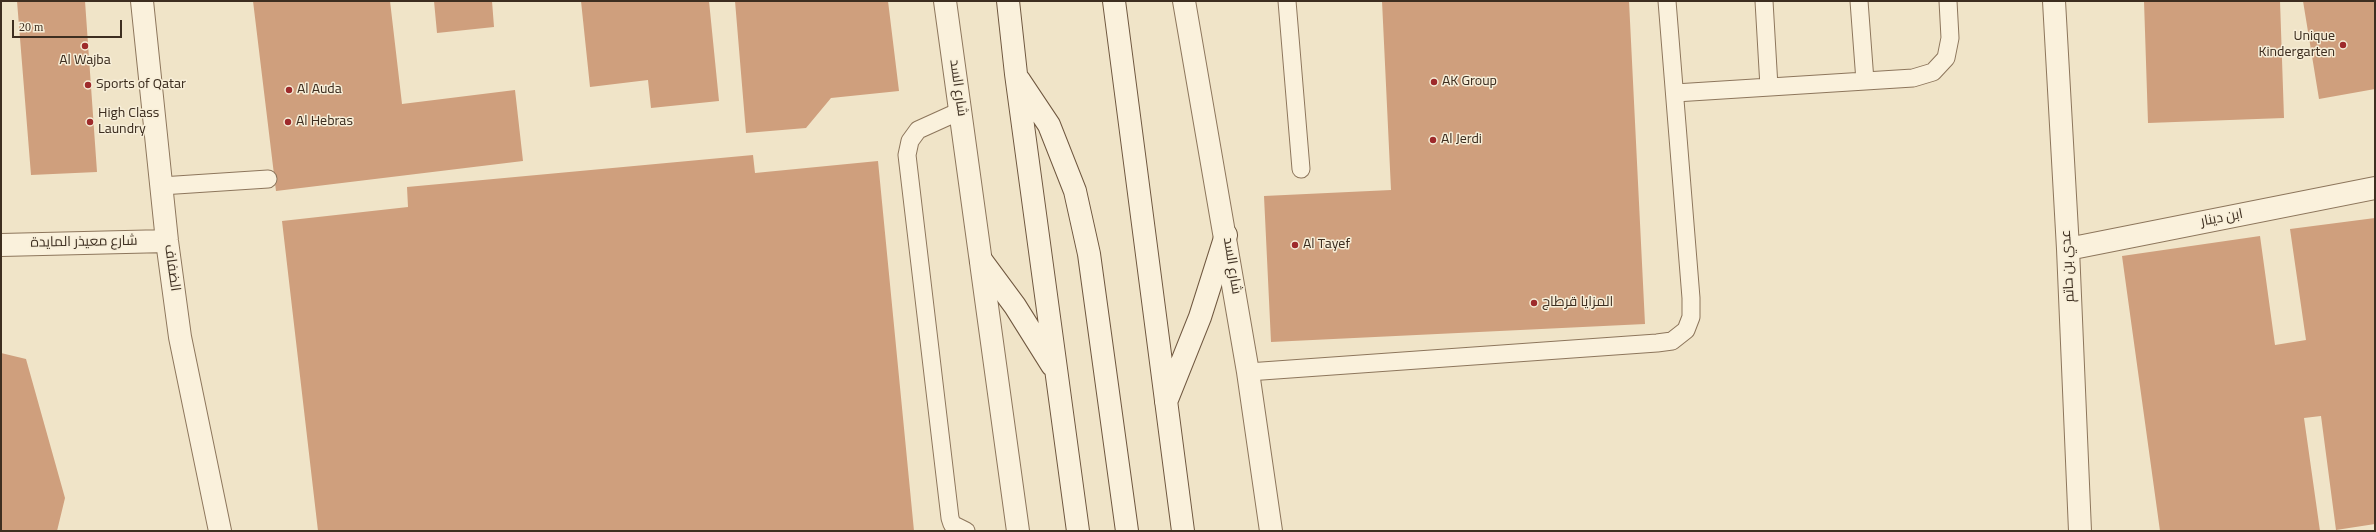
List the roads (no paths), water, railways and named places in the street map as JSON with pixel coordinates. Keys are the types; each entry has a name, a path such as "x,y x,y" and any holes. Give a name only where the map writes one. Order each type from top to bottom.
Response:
{"street":[{"name":"الضفاف","path":"142,1 167,241 180,337 220,531"},
{"name":"شارع السد","path":"945,1 1018,531"},
{"path":"1008,1 1016,74 1078,531"},
{"path":"1114,1 1165,403 1183,531"},
{"name":"عدي بن حاتم","path":"2054,1 2068,249 2080,531"},
{"name":"شارع السد","path":"1185,2 1226,235 1271,531"},
{"path":"1016,74 1049,125 1075,191 1089,254 1127,531"},
{"name":"ابن دينار","path":"2068,249 2375,188"},
{"path":"1165,403 1200,318 1226,235"},
{"name":"شارع معيذر المايدة","path":"1,245 167,241"},
{"path":"981,260 1015,306 1056,371"}],"lane":[{"path":"1286,1 1301,169"},
{"path":"1248,372 1672,341 1686,330 1691,317 1691,298 1668,1"},
{"path":"1764,1 1769,87"},
{"path":"1859,1 1864,81"},
{"path":"1675,93 1913,78 1933,72 1946,58 1950,38 1948,1"},
{"path":"960,111 918,130 910,141 907,155 950,518 952,524 966,531"},
{"path":"161,186 268,179"}],"place":[{"name":"Unique Kindergarten","path":"2343,45"},
{"name":"Al Wajba","path":"85,46"},
{"name":"AK Group","path":"1434,82"},
{"name":"Sports of Qatar","path":"88,85"},
{"name":"Al Auda","path":"289,90"},
{"name":"High Class Laundry","path":"90,122"},
{"name":"Al Hebras","path":"288,122"},
{"name":"Al Jerdi","path":"1433,140"},
{"name":"Al Tayef","path":"1295,245"},
{"name":"المزايا قرطاج","path":"1534,303"}]}
